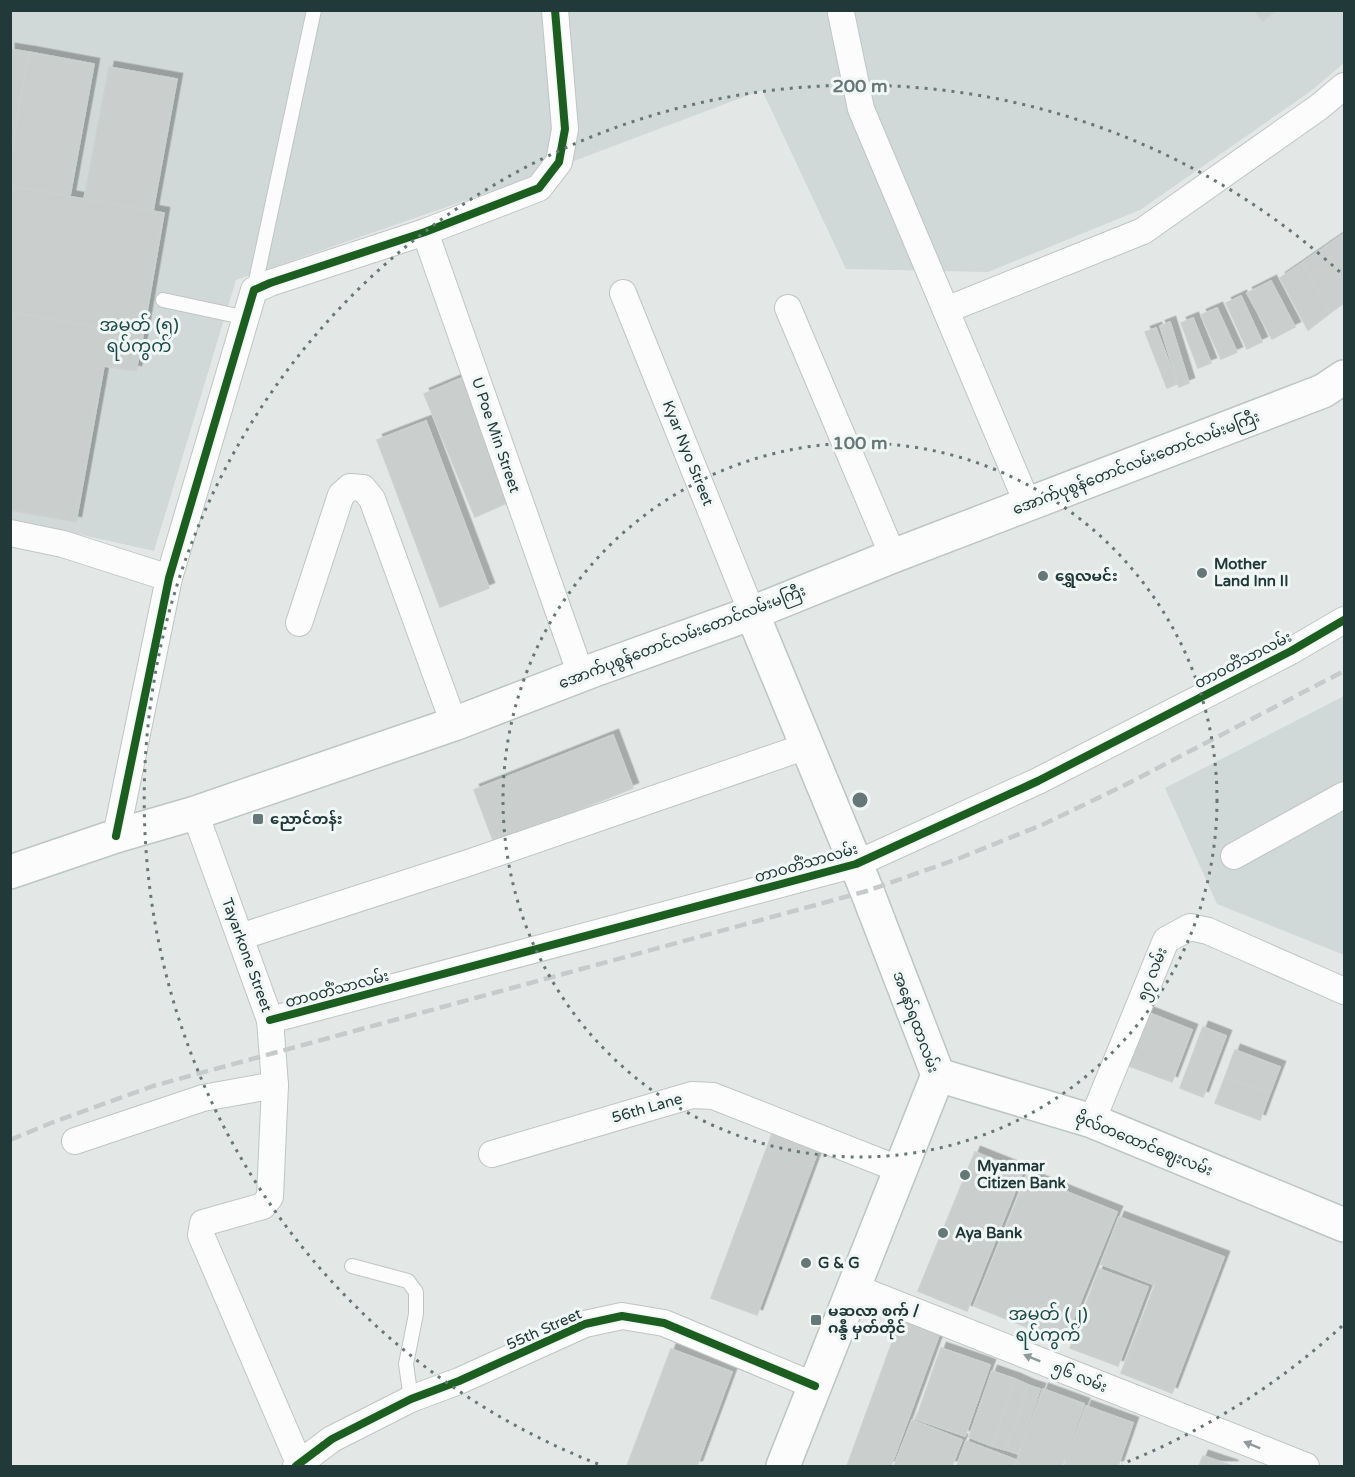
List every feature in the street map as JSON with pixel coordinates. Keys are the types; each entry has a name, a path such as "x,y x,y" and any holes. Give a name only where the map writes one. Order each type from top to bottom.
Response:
{"main road":[{"name":"အောက်ပုစွန်တောင်လမ်းတောင်လမ်းမကြီး","path":"10,872 116,836 195,813 454,724 752,613 893,556 1323,391 1344,377"},
{"name":"အနော်ရထာလမ်း","path":"752,613 856,864 938,1075 783,1467"},
{"name":"ဗိုလ်တထောင်ဈေးလမ်း","path":"938,1075 1092,1121 1344,1225"}],"street":[{"path":"116,836 169,578 254,290 425,232 539,188 559,162 565,129 555,10"},
{"path":"841,13 861,109 1028,505"},
{"path":"946,310 1143,231 1319,107 1344,86"},
{"name":"U Poe Min Street","path":"425,232 581,675"},
{"name":"Kyar Nyo Street","path":"623,293 752,613"},
{"path":"788,308 893,556"},
{"path":"298,623 341,495 346,488 363,488 372,499 454,724"},
{"path":"10,533 63,544 169,578"},
{"name":"တာဝတိံသာလမ်း","path":"270,1020 856,864 1038,781 1291,651 1344,620"},
{"path":"240,938 468,863 807,746"},
{"path":"1234,856 1344,795"},
{"name":"Tayarkone Street","path":"195,813 270,1020 275,1085 270,1197 263,1206 203,1223 201,1235 298,1465"},
{"name":"၅၇ လမ်း","path":"1092,1121 1166,940 1190,927 1208,931 1344,991"},
{"path":"75,1141 203,1098 275,1085"},
{"name":"56th Lane","path":"492,1154 692,1095 713,1096 901,1170"},
{"name":"၅၆ လမ်း","path":"854,1287 1306,1467"},
{"name":"55th Street","path":"298,1465 332,1439 411,1399 459,1381 585,1324 622,1316 664,1323 815,1386"}],"lane":[{"path":"254,290 314,10"},
{"path":"164,300 247,318"},
{"path":"352,1266 408,1281 417,1292 416,1314 406,1364 411,1399"}],"shaded area":[{"path":"11,11 1344,11 1344,63 1311,91 1140,210 988,272 846,269 762,90 513,184 236,280 154,551 11,519"},
{"path":"1344,696 1344,955 1217,904 1165,788"}],"building":[{"path":"1254,10 1275,10 1263,21"},
{"path":"10,49 29,52 10,158"},
{"path":"29,52 94,64 70,196 10,186 10,158"},
{"path":"109,67 177,79 153,211 84,199"},
{"path":"10,186 164,213 143,335 10,312"},
{"path":"1344,234 1344,283 1325,247"},
{"path":"1325,247 1344,283 1344,303 1330,313 1302,263"},
{"path":"1302,263 1330,313 1308,330 1280,278"},
{"path":"1271,281 1295,327 1272,339 1247,293"},
{"path":"1241,296 1262,342 1247,349 1226,303"},
{"path":"1217,308 1237,352 1221,359 1201,315"},
{"path":"10,312 143,335 136,371 104,366 76,522 10,510"},
{"path":"1193,318 1211,363 1198,368 1181,323"},
{"path":"1170,322 1189,383 1179,387 1160,326"},
{"path":"1156,328 1177,384 1167,388 1145,332"},
{"path":"464,377 514,500 475,517 424,394"},
{"path":"426,421 489,588 440,607 377,440"},
{"path":"613,735 633,788 494,843 474,790"},
{"path":"1144,1011 1192,1030 1172,1082 1124,1064"},
{"path":"1203,1027 1226,1036 1203,1097 1180,1088"},
{"path":"1235,1050 1280,1067 1270,1093 1225,1077"},
{"path":"1225,1077 1270,1093 1260,1120 1215,1103"},
{"path":"772,1134 818,1151 757,1315 711,1298"},
{"path":"975,1152 1023,1171 967,1311 918,1291"},
{"path":"1027,1176 1117,1212 1064,1342 974,1306"},
{"path":"1119,1217 1224,1257 1172,1393 1121,1373 1155,1285 1101,1264"},
{"path":"1099,1269 1148,1287 1118,1366 1070,1348"},
{"path":"900,1321 939,1335 891,1466 847,1466"},
{"path":"941,1348 990,1365 965,1436 916,1419"},
{"path":"671,1349 732,1372 697,1466 627,1466"},
{"path":"992,1371 1015,1379 992,1446 969,1437"},
{"path":"1015,1379 1028,1385 1006,1450 992,1446"},
{"path":"1028,1385 1040,1389 1018,1454 1006,1450"},
{"path":"1043,1389 1084,1404 1062,1466 1015,1466"},
{"path":"1086,1406 1133,1423 1118,1466 1064,1466"},
{"path":"912,1420 962,1440 952,1466 894,1466"},
{"path":"966,1441 1016,1460 1013,1466 957,1466"},
{"path":"1203,1456 1233,1466 1199,1466"}],"railway":[{"path":"10,1140 153,1086 867,891 960,858 1044,824 1125,785 1344,671"}],"cycle path":[{"path":"116,836 169,578 254,290 425,232 539,188 559,162 565,129 555,10"},
{"path":"270,1020 856,864 1038,781 1291,651 1344,620"},
{"path":"296,1466 332,1439 411,1399 459,1381 585,1324 622,1316 664,1323 815,1386"}],"place":[{"name":"Mother Land Inn II","path":"1202,573"},
{"name":"ရွှေလမင်း","path":"1043,576"},
{"name":"ညောင်တန်း","path":"258,819"},
{"name":"Myanmar Citizen Bank","path":"965,1175"},
{"name":"Aya Bank","path":"943,1233"},
{"name":"G & G","path":"806,1263"},
{"name":"မဆလာ စက် / ဂန္ဒီ မှတ်တိုင်","path":"816,1320"}],"district":[{"name":"အမှတ် (၅) ရပ်ကွက်","path":"139,335"},
{"name":"အမှတ် (၂) ရပ်ကွက်","path":"1048,1324"}]}
